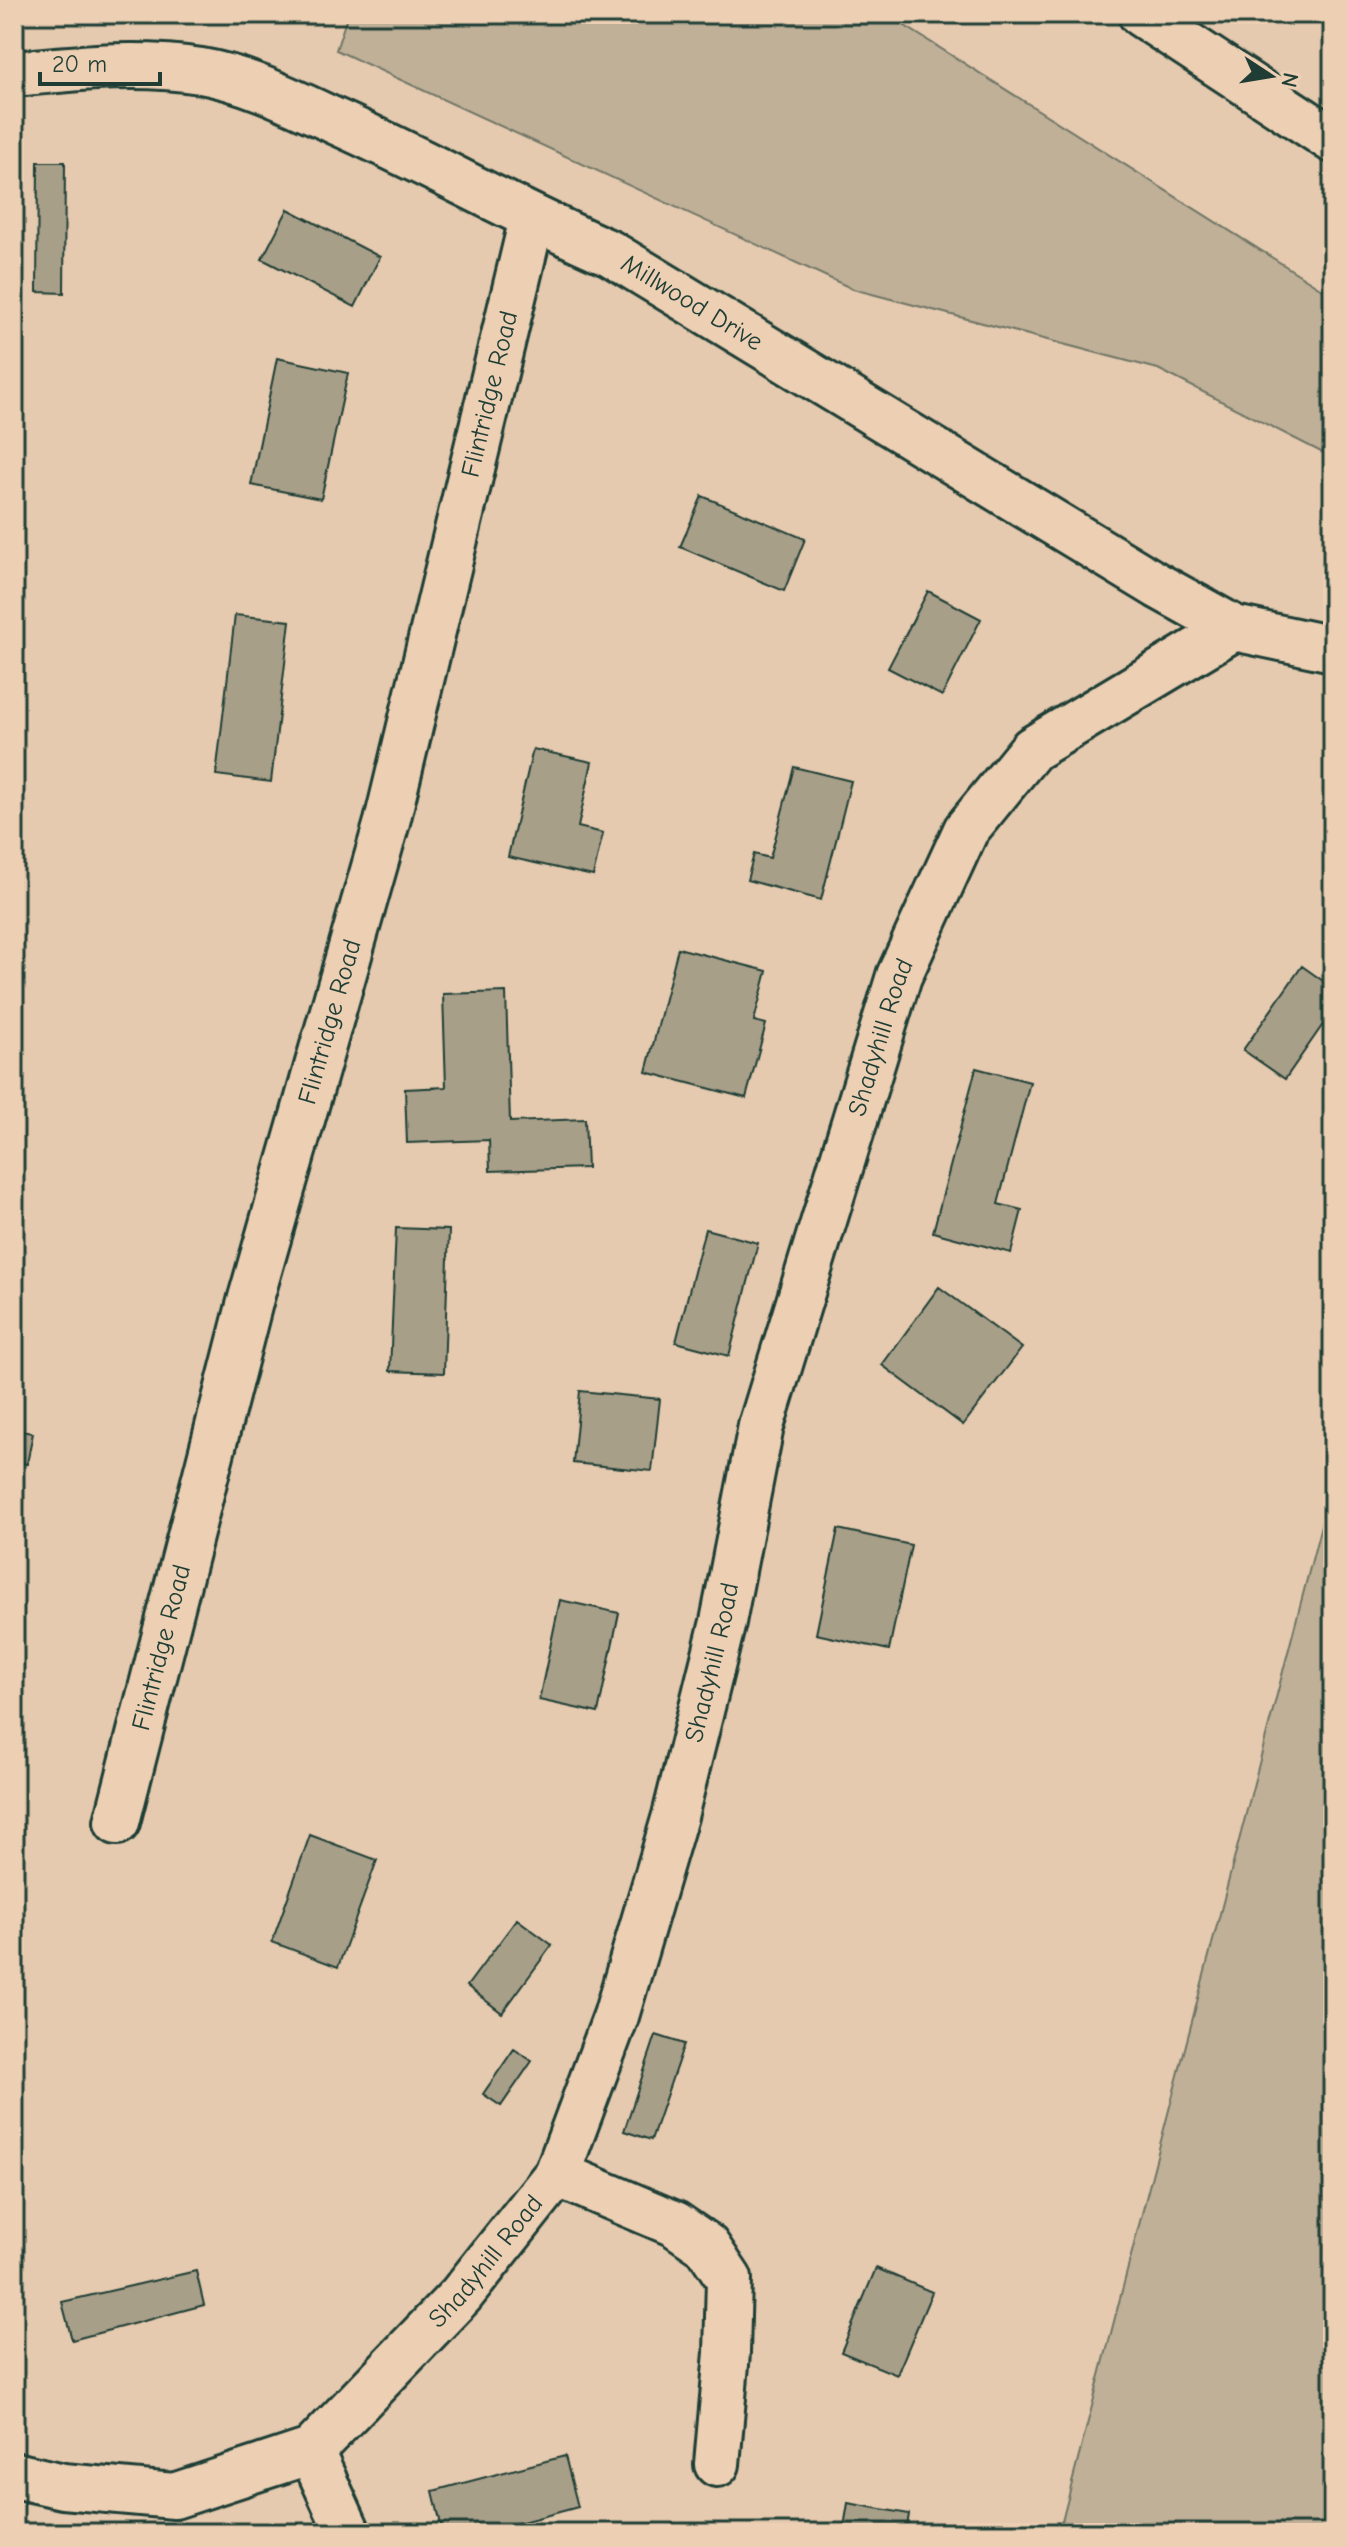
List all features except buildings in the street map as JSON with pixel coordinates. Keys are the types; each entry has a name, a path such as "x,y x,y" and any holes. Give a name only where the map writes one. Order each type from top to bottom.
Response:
{"street":[{"path":"1141,14 1333,139"},
{"name":"Millwood Drive","path":"14,74 107,65 204,72 252,85 325,116 433,165 532,219 610,253 1158,586 1234,628 1333,649"},
{"name":"Flintridge Road","path":"117,1822 251,1298 387,822 532,219"},
{"name":"Shadyhill Road","path":"14,2475 63,2486 174,2496 311,2451 461,2295 557,2174 616,2016 675,1816 723,1622 761,1426 899,976 966,830 1032,749 1234,628"},
{"path":"557,2174 675,2224 707,2246 729,2279 727,2353 717,2464"},
{"path":"311,2451 348,2533"}],"shaded area":[{"path":"348,14 886,14 1333,296 1333,458 1158,369 853,289 336,50"},
{"path":"1333,1479 1333,2533 1059,2533"}]}
